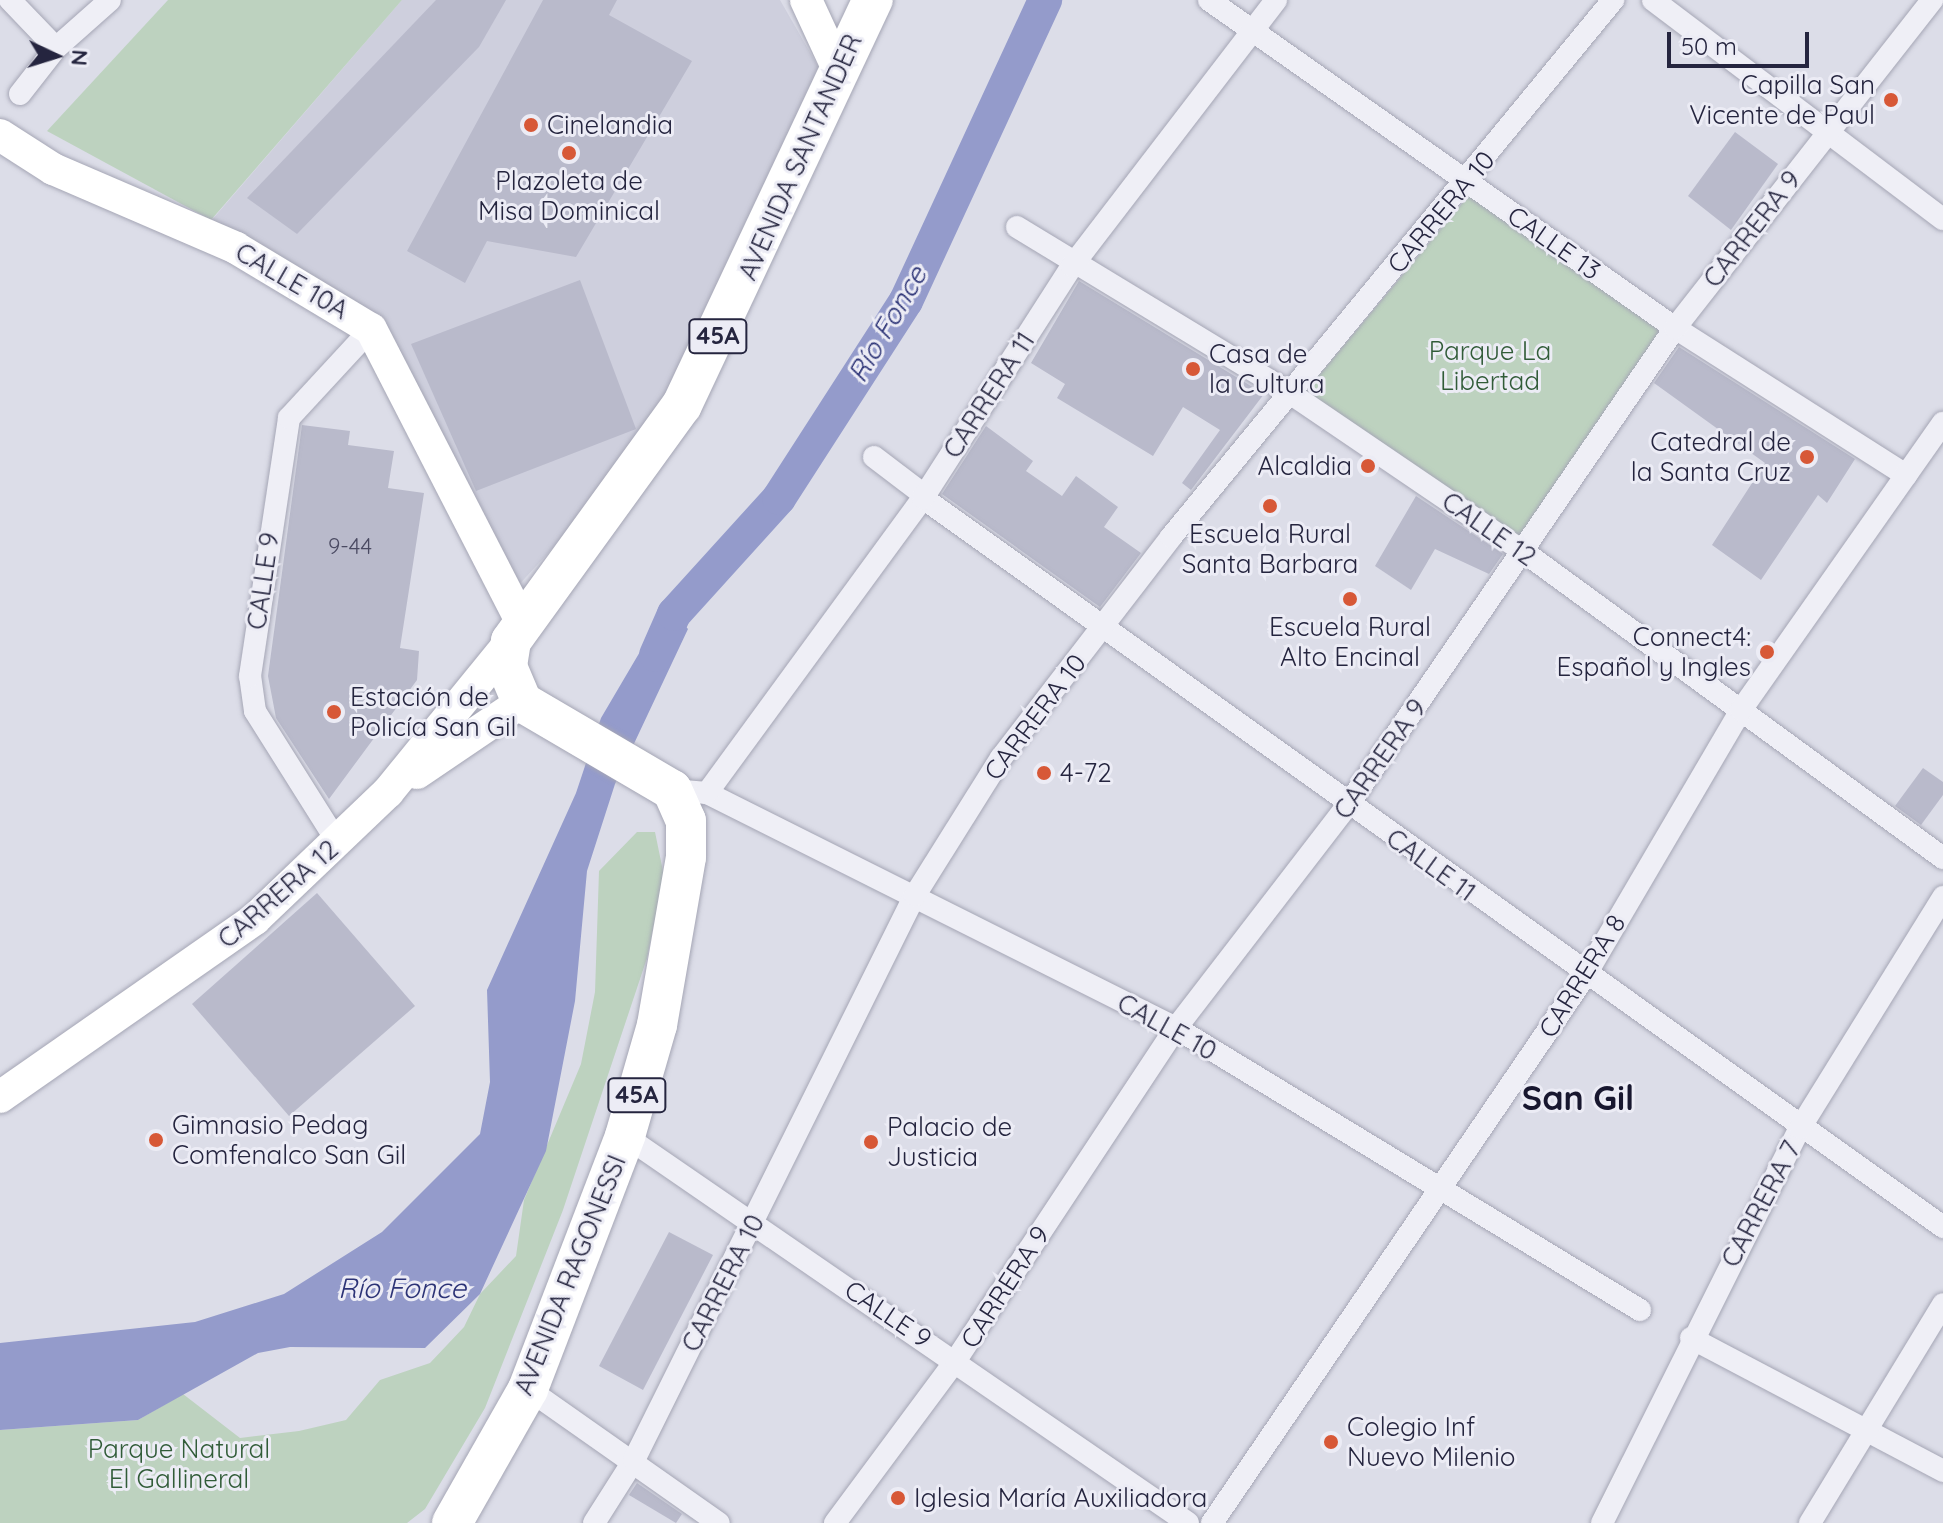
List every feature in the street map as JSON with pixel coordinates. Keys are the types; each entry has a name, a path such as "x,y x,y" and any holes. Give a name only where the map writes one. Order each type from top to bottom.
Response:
{"highway":[{"name":"AVENIDA SANTANDER","path":"517,632 682,405 734,306 836,65 873,0"},
{"path":"517,632 507,666 530,708 677,787"},
{"name":"AVENIDA RAGONESSI","path":"452,1523 528,1389 625,1136 657,1025 686,857 686,821 677,787"}],"street":[{"path":"10,0 56,48"},
{"path":"20,94 56,48 110,0"},
{"path":"806,0 836,65"},
{"name":"CALLE 13","path":"1209,0 1675,328 1906,475"},
{"name":"CARRERA 11","path":"677,787 924,497 1072,266 1276,0"},
{"name":"CARRERA 10","path":"594,1523 634,1460 915,895 1001,758 1290,393 1468,182 1613,0"},
{"path":"1653,0 1943,219"},
{"name":"CARRERA 9","path":"835,1523 956,1360 1176,1028 1348,805 1675,328 1932,0"},
{"name":"CALLE 10A","path":"0,135 53,169 236,248 371,329 517,632"},
{"name":"CALLE 12","path":"1017,227 1072,266 1290,393 1524,552 1943,858"},
{"name":"CALLE 9","path":"338,843 255,711 250,676 289,418 371,329"},
{"name":"CARRERA 8","path":"1212,1523 1585,976 1741,710 1943,423"},
{"name":"CALLE 11","path":"874,457 924,497 1585,976 1943,1227"},
{"name":"CARRERA 12","path":"0,1097 195,964 338,843 388,792 517,632"},
{"path":"388,792 530,708"},
{"name":"CALLE 10","path":"677,787 915,895 1176,1028 1437,1193 1640,1310"},
{"name":"CARRERA 7","path":"1602,1523 1691,1338 1800,1128 1943,897"},
{"name":"CALLE 9","path":"625,1136 956,1360 1188,1523"},
{"path":"1810,1523 1871,1432 1943,1304"},
{"path":"1691,1338 1943,1471"},
{"path":"528,1389 634,1460 719,1523"}],"shaded area":[{"path":"402,0 780,0 819,68 673,398 610,486 514,590 383,320 211,221"}],"green space":[{"path":"168,0 402,0 211,220 47,131"},
{"name":"Parque La Libertad","path":"1474,189 1666,328 1523,539 1305,392"},
{"name":"Parque Natural El Gallineral","path":"637,832 655,832 664,876 647,958 563,1210 485,1408 425,1509 407,1523 0,1523 0,1430 138,1420 183,1394 240,1438 299,1431 346,1420 380,1380 430,1363 464,1327 480,1294 516,1256 524,1200 581,1064 595,992 599,871"}],"water":[{"name":"Río Fonce","path":"674,614 688,629 615,784 587,871 575,1001 546,1151 480,1294 425,1348 290,1347 258,1353 138,1420 0,1430 0,1343 195,1322 284,1294 382,1232 480,1134 490,1082 487,990 576,793 601,718 661,616"}],"building":[{"path":"436,0 506,0 479,47 297,234 247,198"},
{"path":"543,0 617,0 609,15 692,61 576,257 487,241 465,283 407,251"},
{"path":"1735,132 1778,164 1731,230 1688,196"},
{"path":"580,280 636,429 476,491 411,344"},
{"path":"1079,281 1264,394 1191,490 1182,483 1220,430 1183,407 1153,456 1057,398 1065,384 1031,363"},
{"name":"Catedral de la Santa Cruz","path":"1679,347 1855,459 1827,503 1818,495 1761,580 1712,545 1765,463 1654,383"},
{"path":"302,425 350,431 348,445 394,451 388,488 424,493 400,648 419,651 417,680 329,799 276,718 268,676"},
{"path":"986,426 1033,461 1026,471 1062,496 1076,476 1118,507 1104,527 1141,553 1100,607 942,494"},
{"path":"1416,496 1503,554 1489,574 1435,549 1411,590 1375,566"},
{"path":"1923,768 1943,782 1943,795 1921,825 1895,806"},
{"path":"317,893 415,1006 289,1116 192,1004"},
{"path":"669,1232 713,1255 643,1390 599,1366"},
{"path":"637,1483 682,1514 676,1523 629,1495"}],"waterway":[{"name":"Río Fonce","path":"656,655 674,614 779,498 906,301 1045,0"}],"place":[{"name":"Capilla San Vicente de Paul","path":"1891,100"},
{"name":"Cinelandia","path":"531,125"},
{"name":"Plazoleta de Misa Dominical","path":"569,153"},
{"name":"Casa de la Cultura","path":"1193,369"},
{"name":"Catedral de la Santa Cruz","path":"1807,457"},
{"name":"Alcaldia","path":"1368,466"},
{"name":"Escuela Rural Santa Barbara","path":"1270,506"},
{"name":"Escuela Rural Alto Encinal","path":"1350,599"},
{"name":"Connect4: Español y Ingles","path":"1767,652"},
{"name":"Estación de Policía San Gil","path":"334,712"},
{"name":"4-72","path":"1044,773"},
{"name":"Gimnasio Pedag Comfenalco San Gil","path":"156,1140"},
{"name":"Palacio de Justicia","path":"871,1142"},
{"name":"Colegio Inf Nuevo Milenio","path":"1331,1442"},
{"name":"Iglesia María Auxiliadora","path":"898,1498"}],"district":[{"name":"San Gil","path":"1578,1098"}]}
